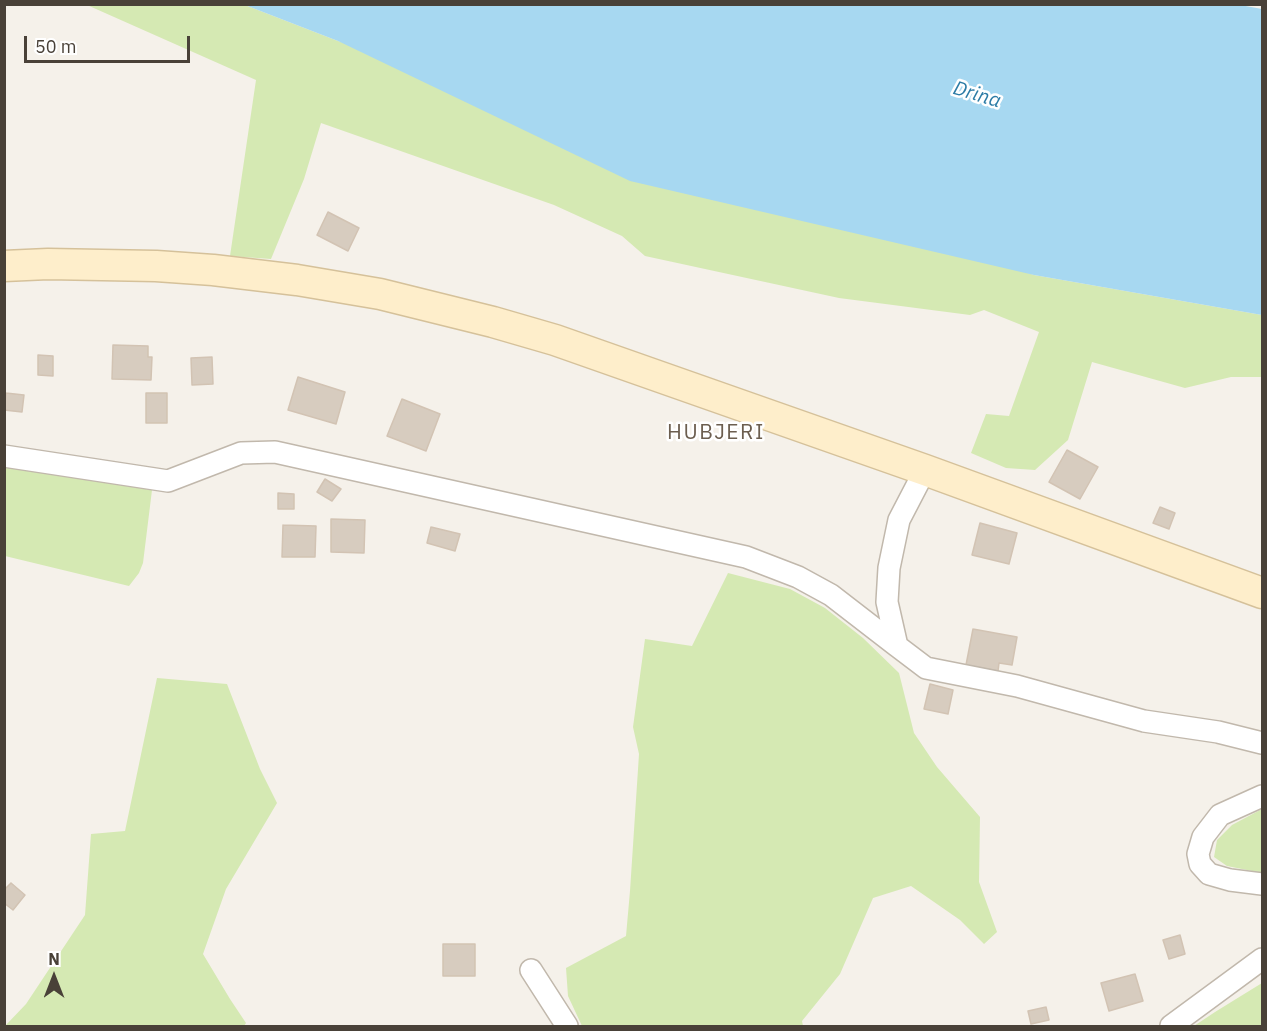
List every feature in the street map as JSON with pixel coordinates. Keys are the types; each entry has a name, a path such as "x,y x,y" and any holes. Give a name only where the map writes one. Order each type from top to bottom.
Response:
{"street":[{"path":"4,266 48,264 201,269 297,280 380,294 493,322 555,340 925,470 1263,593"},
{"path":"4,456 168,481 241,453 275,452 746,557 798,577 831,595 926,668 1017,686 1144,722 1218,732 1263,743"},
{"path":"897,646 887,602 889,568 899,520 925,470"},
{"path":"1263,796 1220,815 1203,837 1198,854 1200,864 1209,874 1230,880 1263,884"},
{"path":"1171,1026 1263,959"},
{"path":"531,970 567,1026"}],"green space":[{"path":"87,5 245,5 338,41 1034,275 1262,315 1262,377 1231,377 1185,388 1092,362 1068,440 1035,470 1006,468 971,453 986,414 1009,416 1039,332 984,310 970,315 839,298 645,256 622,236 554,205 321,123 304,179 271,259 230,256 256,80"},
{"path":"5,467 152,490 143,563 129,586 5,556"},
{"path":"728,573 790,589 825,608 863,638 899,673 914,733 937,767 980,817 979,882 997,932 984,944 960,920 911,886 873,898 840,974 802,1021 803,1026 582,1026 568,996 566,968 626,936 639,754 633,727 645,639 692,646"},
{"path":"157,678 227,684 260,769 277,803 226,889 203,954 246,1023 244,1026 5,1026 26,1004 85,915 91,834 125,831"},
{"path":"1262,809 1262,873 1227,866 1214,857 1217,840 1232,825"},
{"path":"1262,983 1262,1026 1194,1026 1215,1012"}],"water":[{"name":"Drina","path":"245,5 1240,5 1262,9 1262,315 1034,275 630,181 338,41"}],"building":[{"path":"328,212 359,228 348,251 317,235"},
{"path":"113,345 148,346 148,357 152,357 151,380 112,379"},
{"path":"38,355 53,356 53,376 38,375"},
{"path":"212,357 213,384 192,385 191,358"},
{"path":"298,377 345,392 336,424 288,410"},
{"path":"6,393 24,395 22,412 4,410"},
{"path":"146,393 167,393 167,423 146,423"},
{"path":"402,399 440,414 426,451 387,436"},
{"path":"1067,450 1098,467 1080,499 1049,482"},
{"path":"325,479 341,489 332,501 317,492"},
{"path":"278,493 294,494 294,509 278,509"},
{"path":"1160,507 1175,513 1169,529 1153,523"},
{"path":"331,519 365,520 364,553 331,552"},
{"path":"980,523 1017,533 1009,564 972,555"},
{"path":"283,525 316,526 315,557 282,557"},
{"path":"431,527 460,534 455,551 427,543"},
{"path":"973,629 1017,637 1012,665 999,663 998,671 966,665"},
{"path":"930,684 953,690 948,714 924,709"},
{"path":"11,883 25,895 13,910 4,903 4,890"},
{"path":"1180,935 1185,954 1169,959 1163,940"},
{"path":"443,944 475,944 475,976 443,976"},
{"path":"1135,974 1143,1001 1109,1011 1101,983"},
{"path":"1046,1007 1049,1020 1031,1024 1028,1011"}],"district":[{"name":"HUBJERI","path":"716,433"}]}
